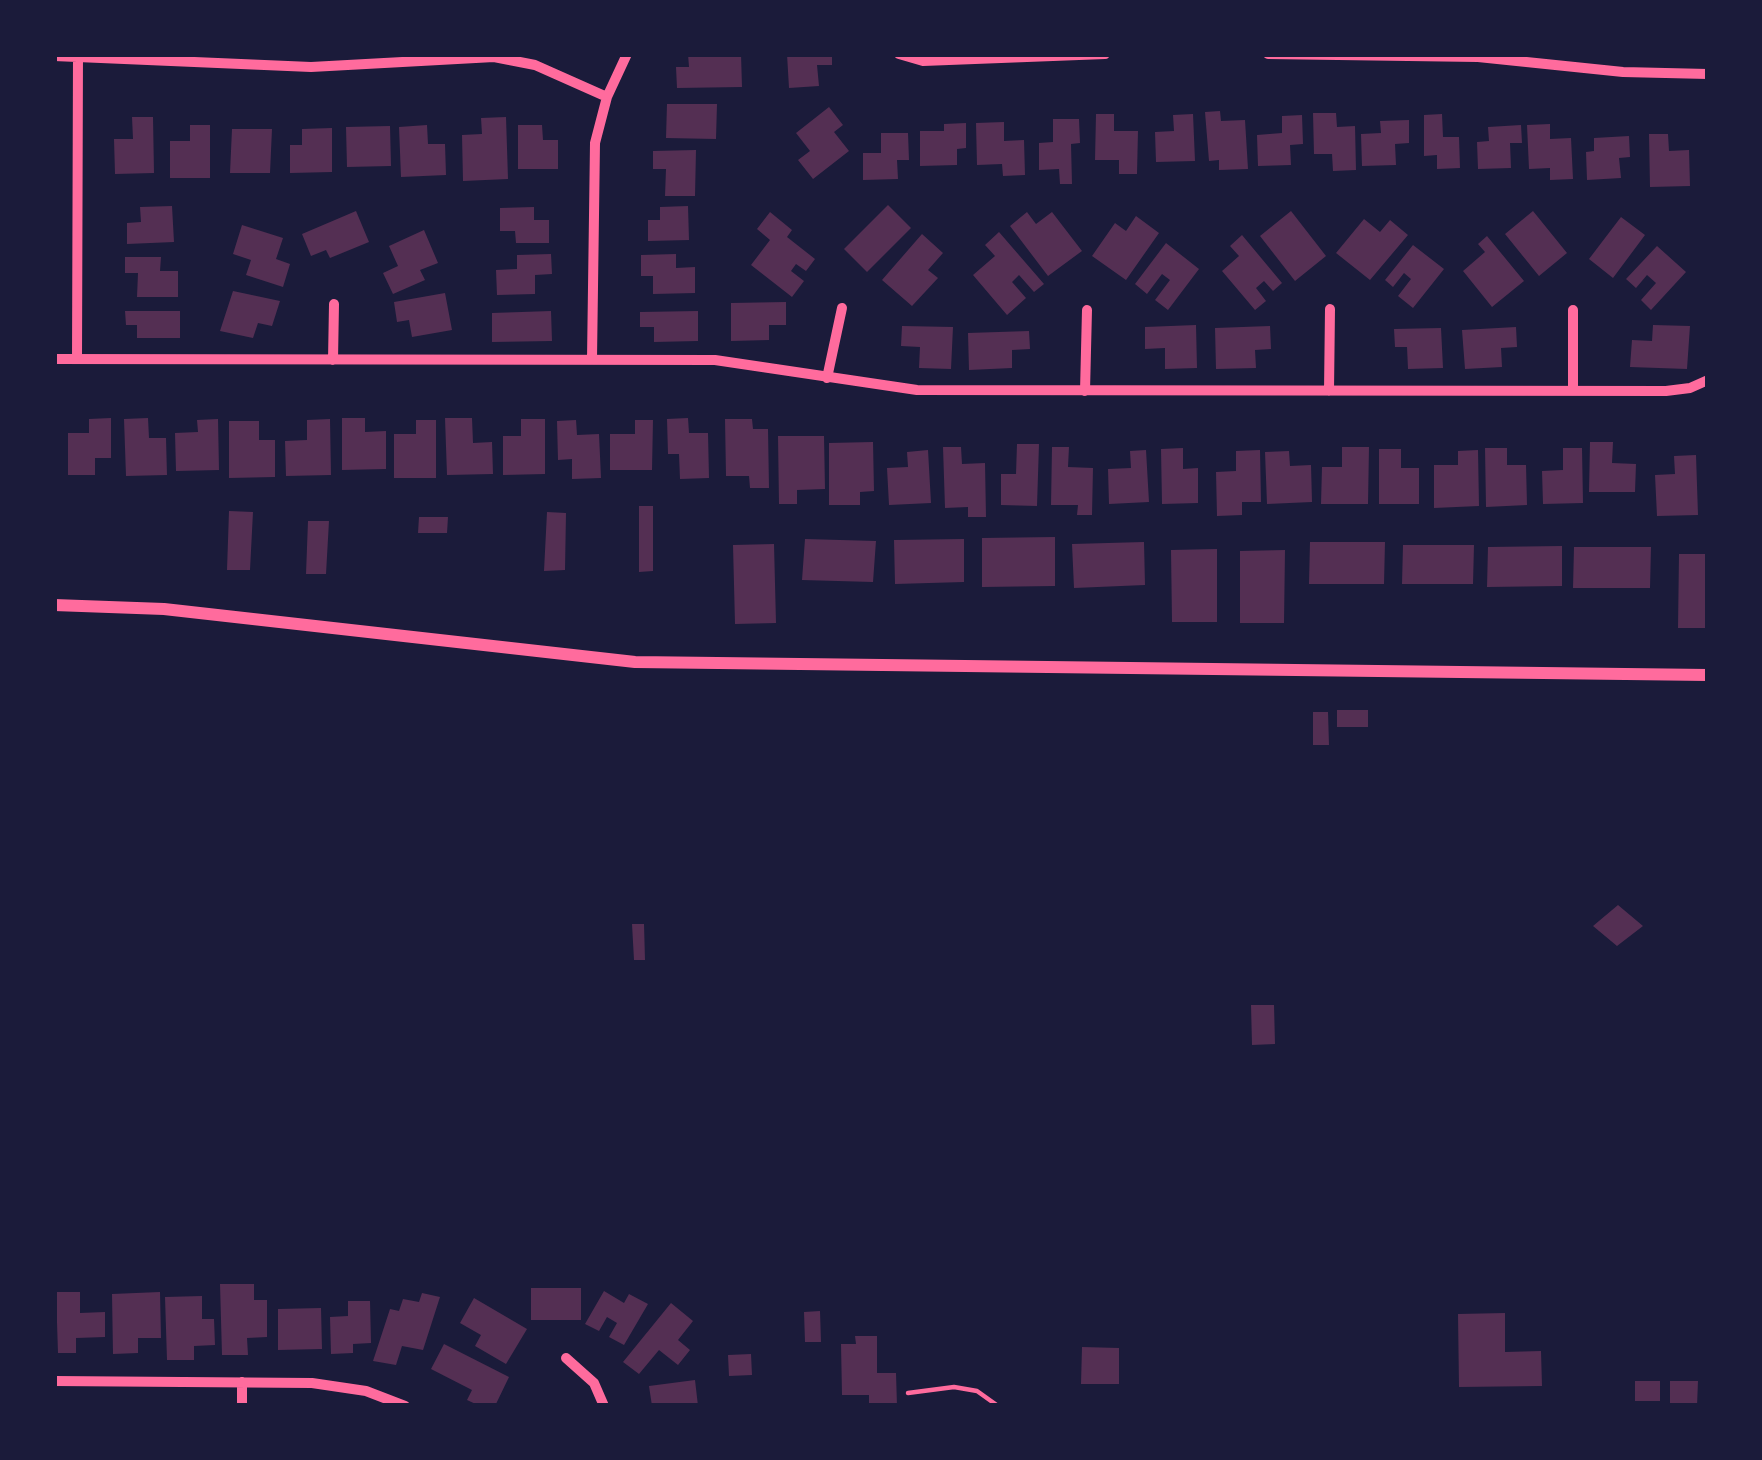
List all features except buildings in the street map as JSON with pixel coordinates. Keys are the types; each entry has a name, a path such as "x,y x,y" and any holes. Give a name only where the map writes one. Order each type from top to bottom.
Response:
{"street":[{"path":"592,359 593,169 607,97 627,54"},
{"path":"900,55 923,61 1105,54"},
{"path":"1268,54 1478,57 1623,72 1708,74"},
{"path":"77,359 78,55"},
{"path":"54,56 311,67 494,57 535,65 607,97"},
{"path":"333,361 334,304"},
{"path":"827,378 842,308"},
{"path":"1329,391 1330,309"},
{"path":"1085,391 1087,310"},
{"path":"1573,310 1573,392"},
{"path":"54,359 715,360 917,390 1666,391 1708,380"},
{"path":"54,605 164,609 635,662 1708,675"},
{"path":"566,1358 594,1383 604,1406"},
{"path":"54,1381 339,1386 405,1406"},
{"path":"242,1382 242,1406"}],"lane":[{"path":"908,1393 954,1387 977,1391 998,1406"}]}
